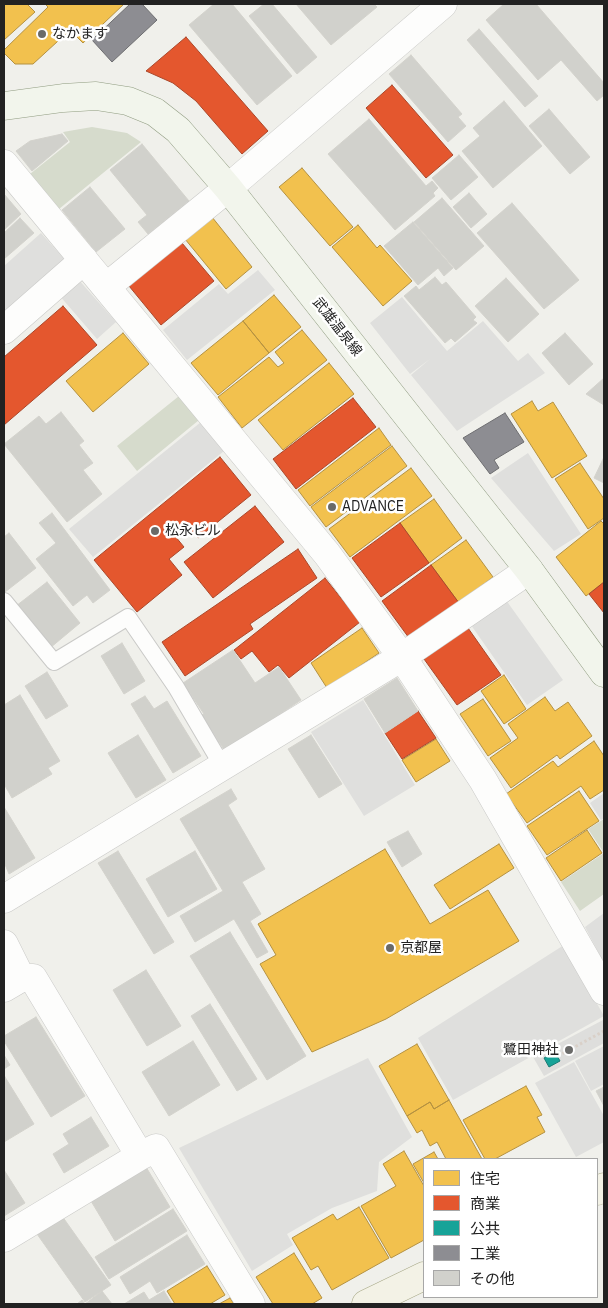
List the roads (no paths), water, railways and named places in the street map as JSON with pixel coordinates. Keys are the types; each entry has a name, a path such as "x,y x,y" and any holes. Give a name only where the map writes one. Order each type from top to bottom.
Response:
{"main road":[{"name":"武雄温泉線","path":"4,106 62,98 96,96 128,101 154,112 178,130 228,188 529,570 604,673"},
{"path":"366,1304 423,1276"}],"street":[{"path":"106,288 228,188 443,4"},
{"path":"4,164 327,554 402,657 483,780 604,990"},
{"path":"4,330 84,260"},
{"path":"4,899 402,657 529,570"},
{"path":"4,944 12,983 33,978 140,1156"},
{"path":"4,1238 156,1148 251,1304"}],"lane":[{"path":"4,600 54,662 128,617 176,687 223,767"}],"place":[{"name":"なかます","path":"42,34"},
{"name":"ADVANCE","path":"332,507"},
{"name":"松永ビル","path":"155,531"},
{"name":"京都屋","path":"390,948"},
{"name":"鷺田神社","path":"569,1050"}]}
